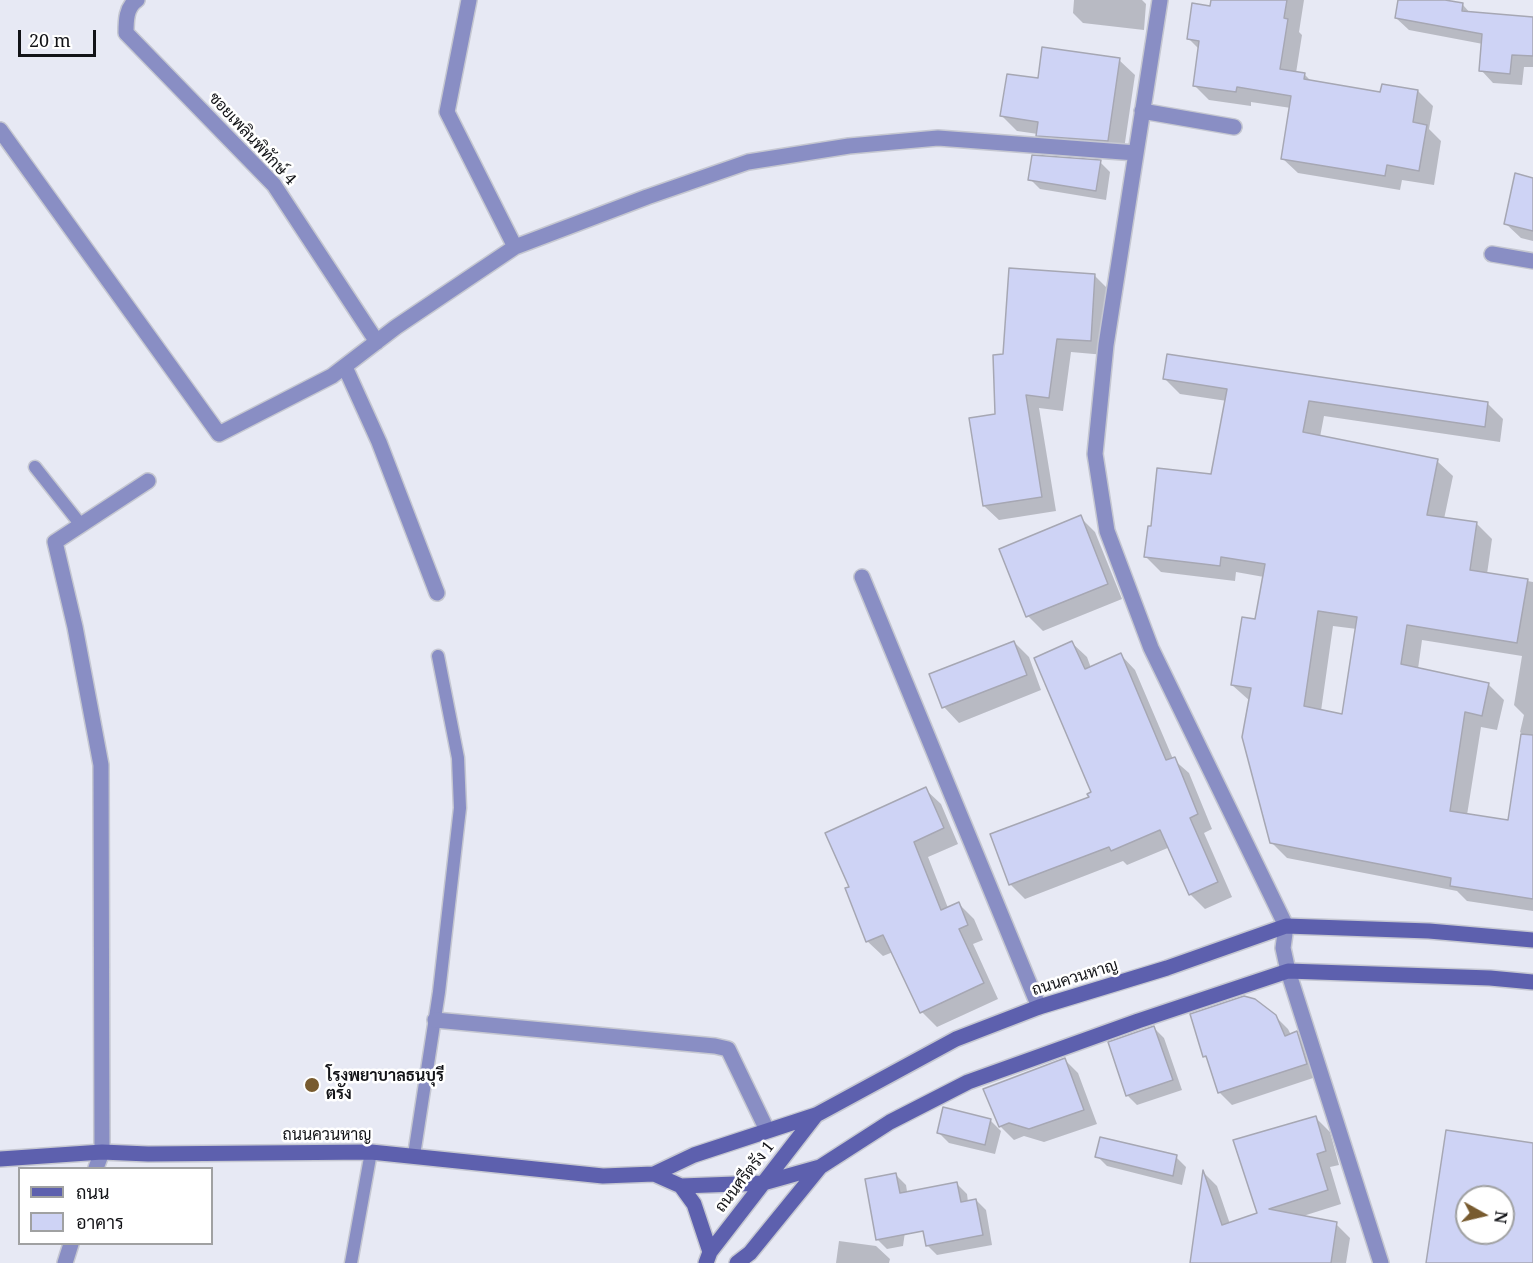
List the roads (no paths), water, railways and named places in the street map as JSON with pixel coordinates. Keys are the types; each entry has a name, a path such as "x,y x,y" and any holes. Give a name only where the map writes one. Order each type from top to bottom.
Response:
{"main road":[{"name":"ถนนควนหาญ","path":"0,1159 102,1152 148,1154 371,1152 603,1176 654,1174 694,1155 816,1115 956,1039 1039,1008 1167,968 1286,926 1429,931 1533,940"},
{"name":"ถนนควนหาญ","path":"654,1174 681,1186 763,1183 820,1167 890,1122 968,1082 1138,1021 1288,972 1490,978 1533,982"},
{"name":"ถนนศรีตรัง 1","path":"708,1257 816,1115"},
{"path":"737,1263 750,1253 820,1167"},
{"path":"681,1186 694,1204 708,1257"}],"street":[{"name":"ซอยเพลินพิทักษ์ 4","path":"136,0 126,19 126,33 274,185 377,342"},
{"path":"469,0 447,112 514,248"},
{"path":"1160,0 1106,345 1095,454 1107,531 1151,648 1286,926 1283,948 1288,972 1381,1263"},
{"path":"1142,111 1234,127"},
{"path":"0,130 219,434 333,376 377,342 514,248 647,197 748,162 827,150 938,138 1136,153"},
{"path":"1492,254 1533,261"},
{"path":"345,367 379,442 437,593"},
{"path":"96,1167 102,1152 101,765 75,627 56,542 148,481"},
{"path":"862,577 1039,1008"},
{"path":"435,1020 728,1049 767,1130"},
{"path":"65,1263 71,1245"}],"lane":[{"path":"35,467 81,525"},
{"path":"414,1155 435,1020 460,808 458,758 438,656"},
{"path":"351,1263 371,1152"}],"place":[{"name":"โรงพยาบาลธนบุรี ตรัง","path":"312,1085"}]}
